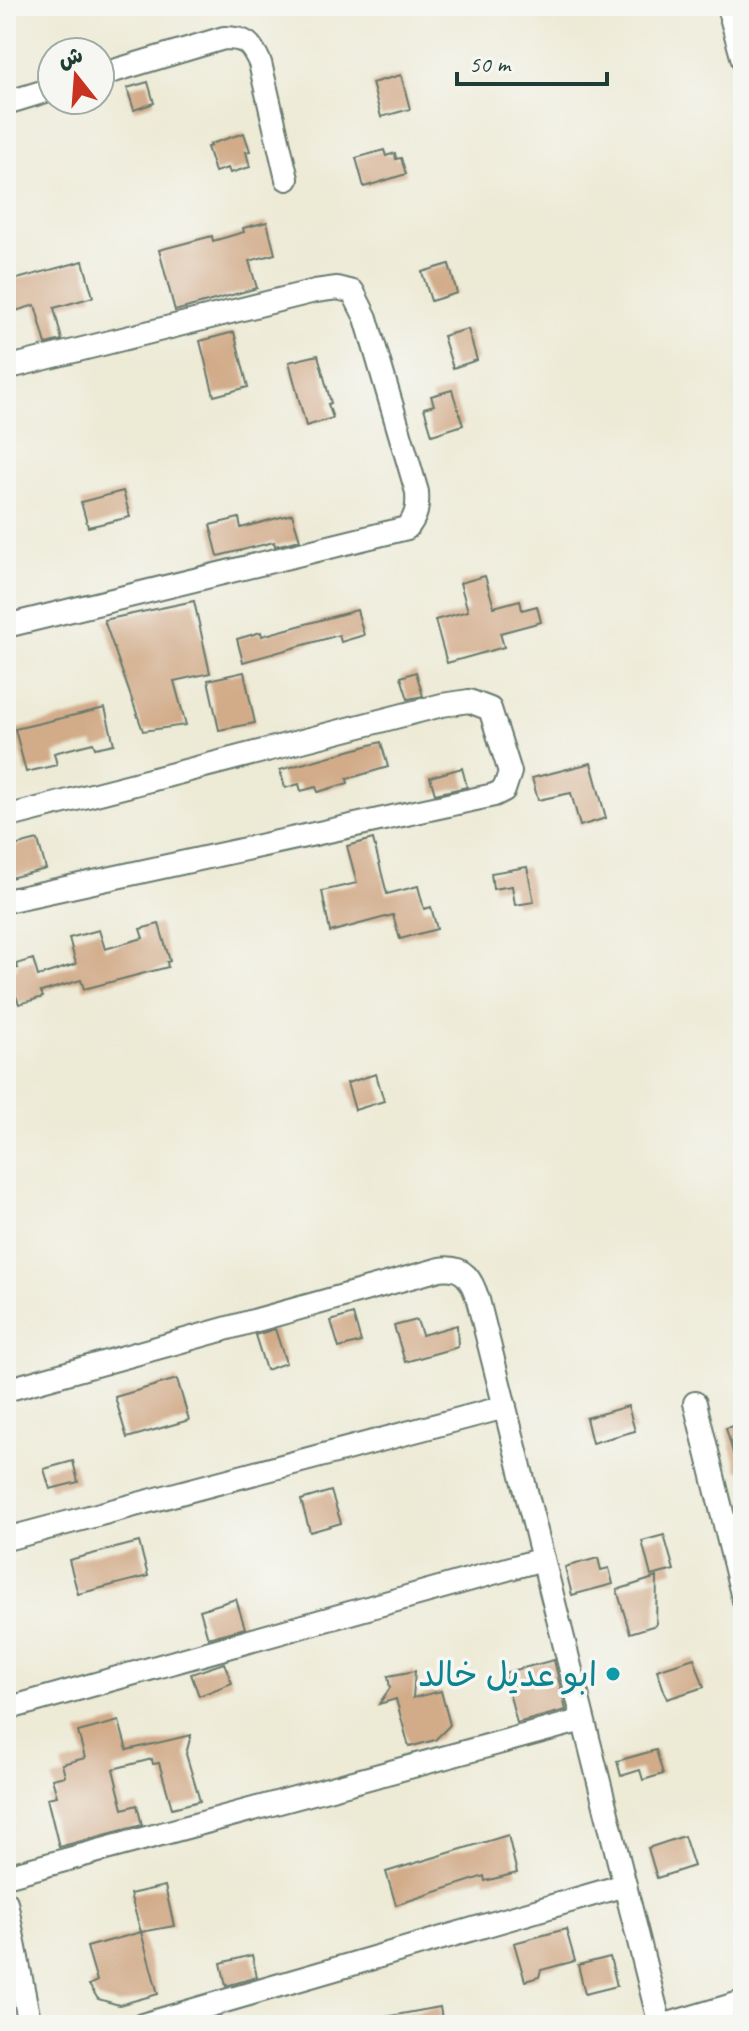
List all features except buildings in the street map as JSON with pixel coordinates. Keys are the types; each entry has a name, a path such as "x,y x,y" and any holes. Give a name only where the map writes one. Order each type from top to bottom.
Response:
{"street":[{"path":"728,6 743,60"},
{"path":"116,70 224,38 243,38 252,45 260,63 287,179"},
{"path":"6,103 36,94"},
{"path":"6,368 315,291 337,288 353,292 366,318 417,492 418,507 415,519 407,528 6,626"},
{"path":"6,817 442,705 469,701 490,709 510,772 504,790 494,795 6,901"},
{"path":"6,1390 447,1268 466,1273 472,1283 505,1407 662,2025 743,2002"},
{"path":"695,1403 743,1598"},
{"path":"6,1539 505,1407"},
{"path":"6,1709 543,1559"},
{"path":"6,1876 583,1720"},
{"path":"142,2025 625,1885"},
{"path":"6,1902 9,1946 30,2025"}],"place":[{"name":"ابو عديل خالد","path":"613,1674"}]}
